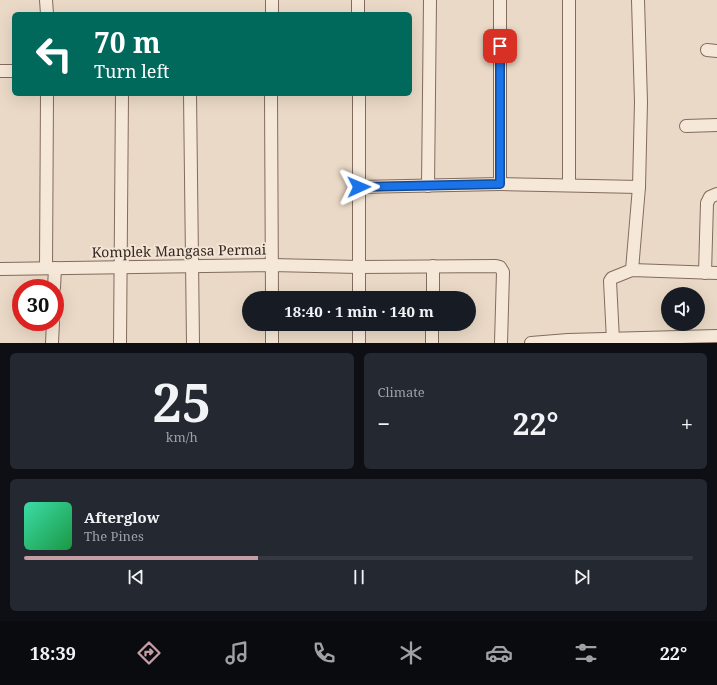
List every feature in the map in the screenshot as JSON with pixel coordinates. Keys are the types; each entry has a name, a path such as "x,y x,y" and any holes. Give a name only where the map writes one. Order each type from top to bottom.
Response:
{"street":[{"path":"46,0 47,12"},
{"path":"272,0 272,12"},
{"path":"358,0 358,12"},
{"path":"428,186 430,0"},
{"path":"500,0 500,184"},
{"path":"569,0 569,185"},
{"path":"632,270 636,228 641,102 638,0"},
{"path":"0,71 12,71"},
{"path":"47,96 50,268 52,279"},
{"path":"120,343 122,96"},
{"path":"190,96 193,343"},
{"path":"272,96 272,291"},
{"path":"359,96 359,291"},
{"path":"686,126 717,125"},
{"path":"359,187 500,184 638,187"},
{"path":"613,340 610,281 612,278 632,270 711,273 707,203 710,197 717,194"},
{"name":"Komplek Mangasa Permai","path":"0,269 121,268 192,265 359,267 496,266 500,267 503,272 501,343"},
{"path":"433,266 433,291"},
{"path":"52,343 53,331"},
{"path":"272,331 272,343"},
{"path":"359,331 359,343"},
{"path":"432,331 432,343"},
{"path":"531,343 717,336"}],"route":[{"path":"359,187 500,184 500,46"}]}
